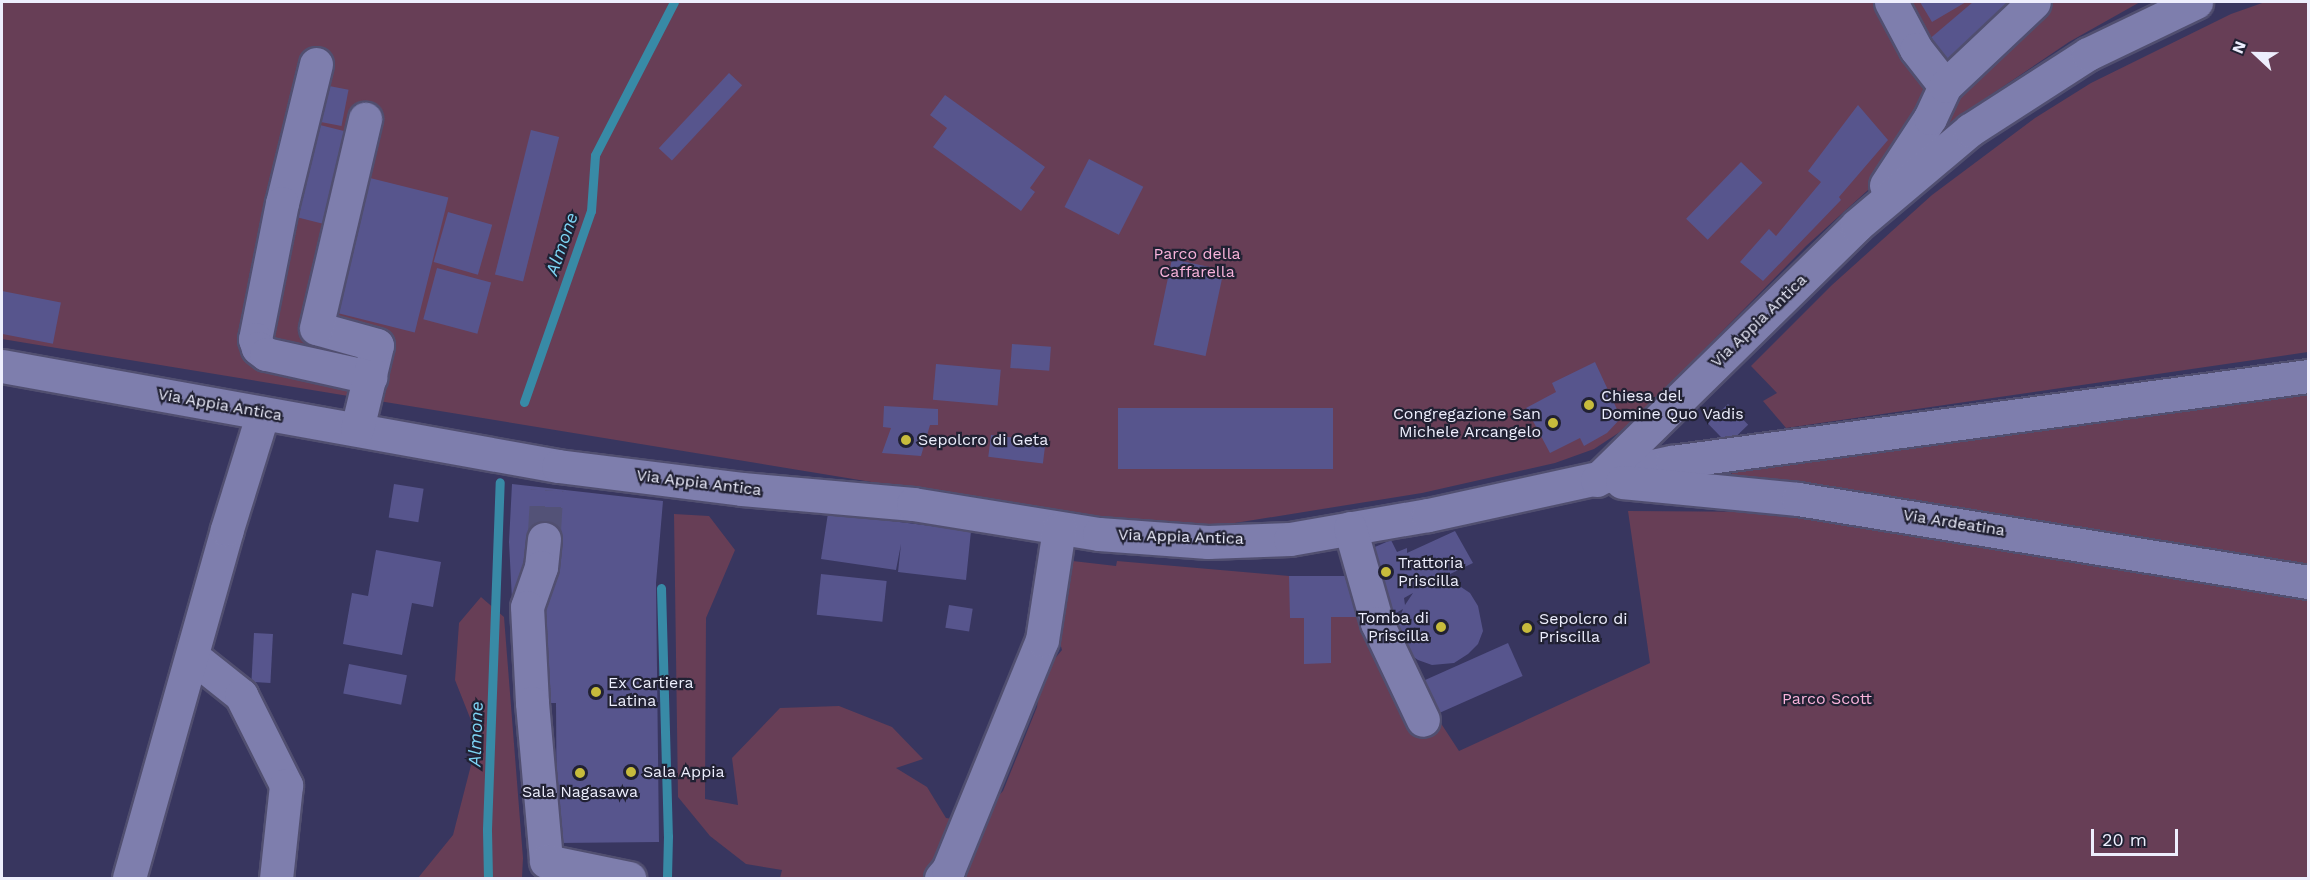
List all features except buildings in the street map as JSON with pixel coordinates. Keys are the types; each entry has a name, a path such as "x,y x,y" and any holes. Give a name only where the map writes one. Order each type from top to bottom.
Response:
{"street":[{"path":"1892,2 1916,49 1945,86"},
{"path":"1857,225 1909,153 1945,86 2035,2"},
{"name":"Via Appia Antica","path":"2,366 357,429 553,478 742,489 913,504 1059,529 1208,542 1290,539 1428,515 1597,480 1857,225 1970,130 2088,54 2196,2"},
{"path":"316,64 282,203 255,339 258,348 266,354 370,377"},
{"path":"357,429 377,345 316,328 365,119"},
{"path":"1597,480 1672,462 2308,376"},
{"path":"129,879 227,529 263,412"},
{"name":"Via Ardeatina","path":"1597,480 1798,499 2308,582"},
{"path":"1350,528 1377,623 1423,720"},
{"path":"941,879 948,870 1042,640 1059,529"},
{"path":"544,539 540,567 527,607 532,703 546,861 612,876"},
{"path":"192,656 241,694 286,785 276,879"}],"green space":[{"name":"Parco della Caffarella","path":"2,2 2140,2 2069,42 1909,153 1806,246 1629,426 1594,449 1555,463 1422,493 1210,527 1099,517 902,487 2,339"},
{"path":"2265,2 2308,2 2308,352 1786,428 1763,401 1777,393 1751,366 1832,285 1932,195 2035,118 2091,83 2231,14"},
{"path":"2308,384 2308,574 1952,506 1733,480 1730,466"},
{"name":"Parco Scott","path":"1628,511 1798,512 2103,561 2308,598 2308,878 780,878 782,870 746,864 710,836 678,797 674,514 709,516 735,550 706,618 705,799 738,805 732,758 780,708 839,706 892,727 923,759 896,768 927,787 946,818 973,822 1003,791 1037,707 1041,675 1062,650 1049,604 1064,560 1116,566 1117,561 1289,576 1325,576 1414,682 1459,751 1650,663"},
{"path":"481,597 504,617 523,858 522,878 418,878 453,835 478,738 455,680 459,623"}],"waterway":[{"name":"Almone","path":"524,402 591,211 595,155 674,2"},
{"name":"Almone","path":"488,878 487,829 500,482"},
{"path":"661,588 668,836 667,878"}],"tunnel":[{"path":"544,539 547,490"}],"place":[{"name":"Chiesa del Domine Quo Vadis","path":"1589,405"},
{"name":"Congregazione San Michele Arcangelo","path":"1553,423"},
{"name":"Sepolcro di Geta","path":"906,440"},
{"name":"Trattoria Priscilla","path":"1386,572"},
{"name":"Tomba di Priscilla","path":"1441,627"},
{"name":"Sepolcro di Priscilla","path":"1527,628"},
{"name":"Ex Cartiera Latina","path":"596,692"},
{"name":"Sala Appia","path":"631,772"},
{"name":"Sala Nagasawa","path":"580,773"}]}
